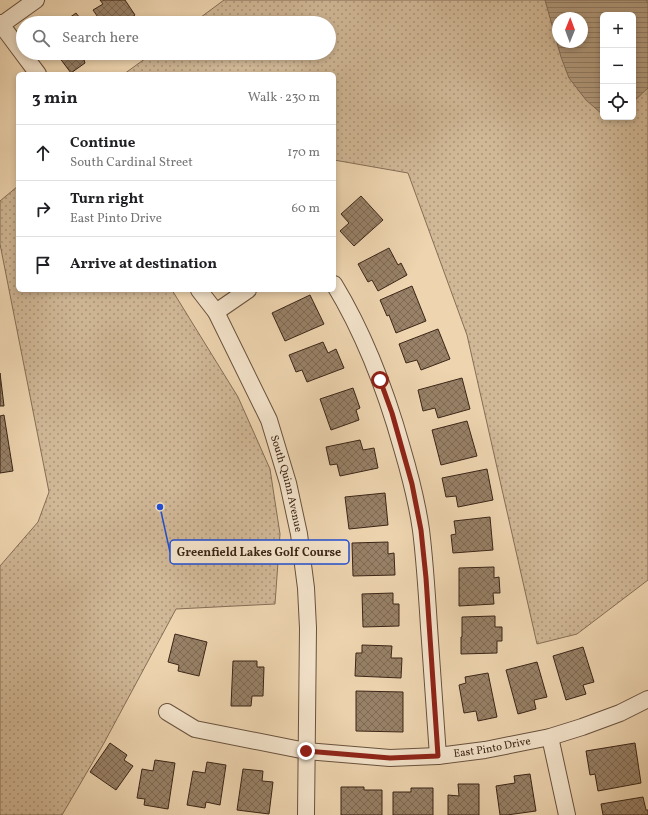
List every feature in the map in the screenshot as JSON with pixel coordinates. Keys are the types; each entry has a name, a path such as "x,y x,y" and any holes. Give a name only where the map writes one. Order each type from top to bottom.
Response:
{"street":[{"path":"16,44 1,24 36,0"},
{"path":"28,60 37,72"},
{"path":"336,287 361,333 380,380 392,413 412,484 421,530 426,578 438,756"},
{"name":"South Quinn Avenue","path":"201,292 216,312 269,420 288,484 299,534 306,588 308,628 306,815"},
{"path":"216,312 245,292"},
{"name":"East Pinto Drive","path":"167,712 195,730 306,751 390,758 438,756 485,750 550,737 620,713 648,699"},
{"path":"550,737 567,815"}],"shaded area":[{"path":"224,0 648,0 648,580 577,634 537,644 467,335 408,173 336,160 336,72 127,72 143,60 336,60 336,16 202,16"},
{"path":"545,0 646,0 648,3 648,88 636,99 636,12 600,12 600,112 586,100 569,78 558,48 588,48 588,12 552,12 552,25"},
{"path":"16,188 16,292 173,292 238,397 270,469 280,534 275,604 176,609 104,743 62,815 0,815 0,566 38,522 49,492 0,244 0,201"}],"building":[{"path":"100,0 125,0 135,15 97,16 93,10 103,4"},
{"path":"61,60 84,60 85,63 70,72"},
{"path":"361,196 383,220 354,246 340,231 349,223 341,214"},
{"path":"389,248 398,265 401,263 407,275 378,291 372,280 368,282 358,264"},
{"path":"412,286 426,321 396,333 389,315 387,316 380,300"},
{"path":"310,295 324,324 285,341 272,313"},
{"path":"438,329 450,359 421,370 417,360 406,363 399,344"},
{"path":"323,342 328,353 336,349 344,368 307,382 302,370 296,372 289,355"},
{"path":"0,373 4,406 0,406"},
{"path":"462,378 470,409 438,418 435,408 423,411 418,390"},
{"path":"353,388 360,408 356,410 359,420 331,430 320,399"},
{"path":"4,415 13,471 0,473 0,416"},
{"path":"467,421 477,456 441,465 432,430"},
{"path":"360,440 363,450 374,448 378,468 340,476 337,464 330,465 326,447"},
{"path":"487,469 493,500 458,507 456,496 446,497 442,478"},
{"path":"385,493 388,525 349,529 345,497"},
{"path":"490,517 493,550 453,553 451,535 456,534 454,521"},
{"path":"388,542 388,554 394,553 395,575 353,576 352,543"},
{"path":"494,567 494,578 499,577 500,593 493,593 494,604 459,606 459,568"},
{"path":"393,593 393,604 399,604 399,626 363,627 362,594"},
{"path":"495,616 495,627 502,627 502,641 497,641 497,653 461,654 462,617"},
{"path":"175,634 207,642 199,676 178,671 179,665 168,662"},
{"path":"362,645 392,646 391,658 402,658 401,678 355,676 356,653 362,653"},
{"path":"583,647 594,682 583,685 586,694 566,700 553,656"},
{"path":"233,661 257,661 257,667 264,667 263,696 252,696 251,706 231,706"},
{"path":"537,662 547,697 534,700 536,709 518,714 506,670"},
{"path":"488,673 497,717 478,721 476,711 464,713 459,685 466,683 465,677"},
{"path":"356,691 403,692 403,732 356,731"},
{"path":"110,743 127,755 124,760 133,766 116,790 90,772"},
{"path":"635,743 641,783 598,791 595,774 590,775 586,751"},
{"path":"155,760 175,763 168,809 144,805 145,799 137,798 142,769 153,771"},
{"path":"207,762 226,765 220,805 206,802 205,808 187,805 193,771 205,773"},
{"path":"243,769 263,771 262,781 273,782 269,814 237,810"},
{"path":"530,774 536,811 500,815 496,786 515,783 514,776"},
{"path":"458,784 479,784 479,815 448,815 448,795 459,796"},
{"path":"341,787 364,787 364,790 382,790 382,815 341,815"},
{"path":"411,788 433,788 433,815 393,815 393,792 411,792"},
{"path":"643,797 646,810 648,810 648,815 603,815 601,804"}],"place":[{"name":"Greenfield Lakes Golf Course","path":"160,507"}],"route":[{"path":"306,751 390,758 438,756 426,578 421,530 412,484 392,413 380,380"}]}
